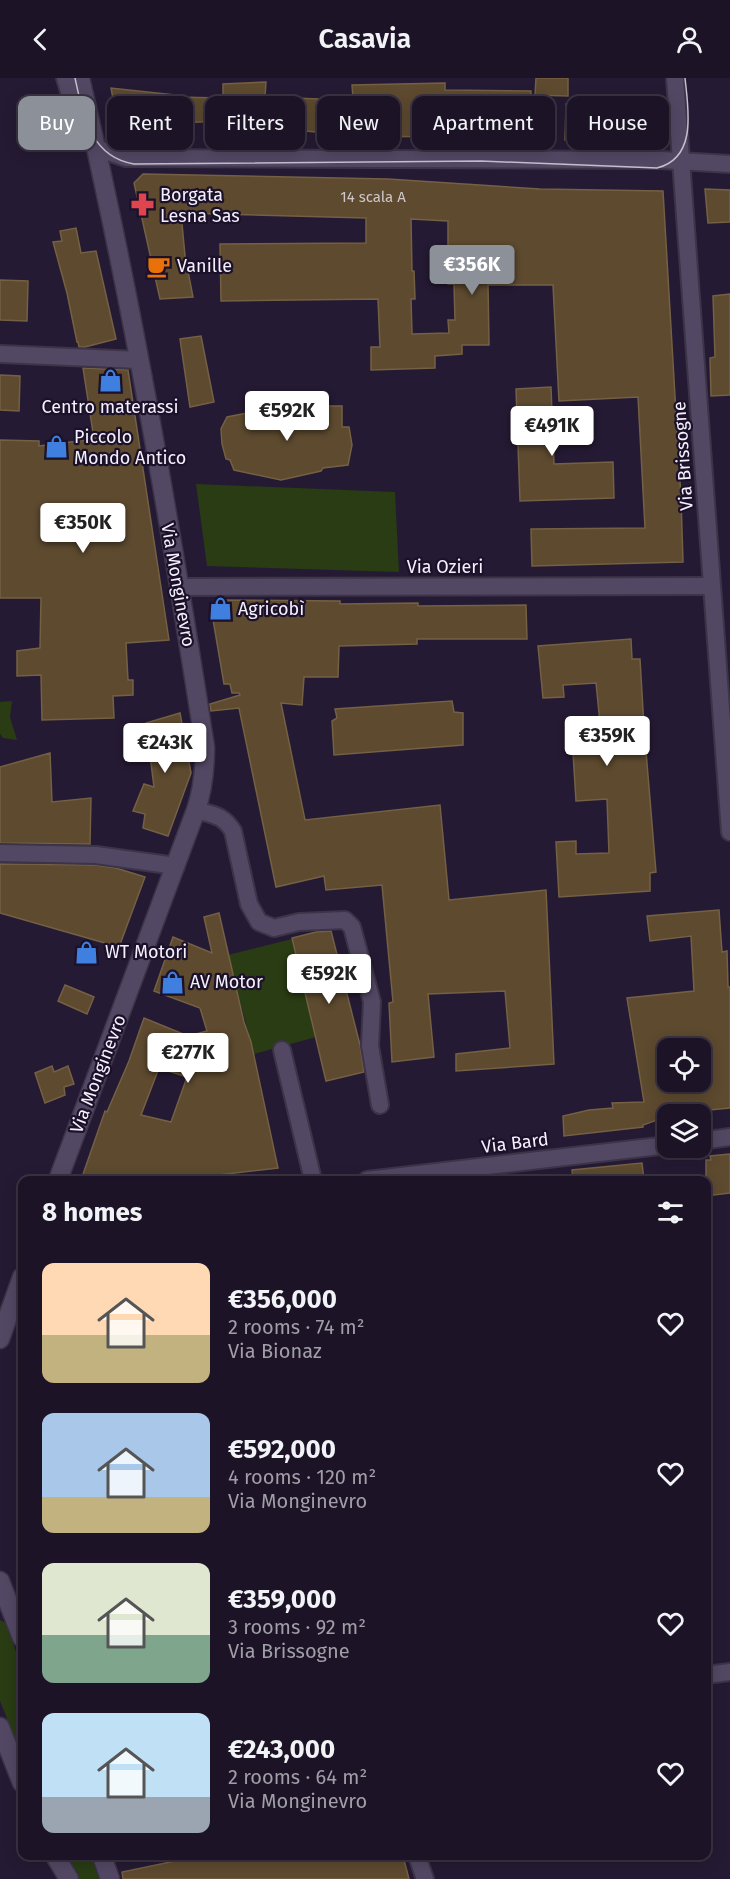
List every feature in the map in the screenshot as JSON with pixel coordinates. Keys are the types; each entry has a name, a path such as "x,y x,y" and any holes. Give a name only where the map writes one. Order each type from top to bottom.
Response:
{"street":[{"name":"Via Monginevro","path":"65,78 78,123 96,148"},
{"name":"Via Monginevro","path":"60,1176 176,867 203,787 205,768 205,747 139,360 80,78"},
{"name":"Via Brissogne","path":"675,78 685,189 730,832"},
{"path":"96,148 126,158 661,160 730,164"},
{"path":"0,354 139,360"},
{"name":"Via Ozieri","path":"179,587 711,586"},
{"path":"196,810 220,817 227,821 233,831 249,904 260,922 274,928 299,922 345,920 352,927 372,1002 370,1046 380,1105"},
{"path":"0,853 96,855 176,867"},
{"path":"282,1050 312,1176"},
{"path":"711,1140 730,1137"},
{"name":"Via Bard","path":"401,1176 657,1146"},
{"path":"0,1339 18,1288"},
{"path":"0,1581 11,1602 18,1625"},
{"path":"711,1674 730,1672"},
{"path":"0,1726 18,1773"},
{"path":"57,1860 63,1877"},
{"path":"103,1860 110,1879"},
{"path":"418,1860 425,1879"}],"green space":[{"path":"196,484 395,492 399,572 207,566"},
{"path":"12,701 10,717 17,740 3,738 0,734 0,702"},
{"path":"292,939 316,1037 254,1054 228,955"},
{"path":"0,1620 6,1623 18,1658 18,1746 0,1701"},
{"path":"66,1860 92,1860 99,1879 76,1879"}],"building":[{"path":"536,78 568,78 568,96 535,95"},
{"path":"266,82 265,96 223,96 223,84"},
{"path":"445,83 445,90 531,91 531,96 412,96 412,137 400,137 400,96 353,96 352,85"},
{"path":"111,88 175,95 113,96"},
{"path":"193,97 205,98 205,122 193,122"},
{"path":"305,98 317,99 317,132 306,131"},
{"path":"566,104 567,104 567,140 565,140"},
{"path":"143,174 388,179 540,189 663,191 683,562 532,566 531,529 645,528 638,397 559,401 553,285 488,285 489,345 462,345 462,354 435,356 435,368 371,370 371,347 380,347 378,299 221,301 220,244 366,243 366,218 181,213 185,256 193,297 160,299 134,183","holes":["411,219 448,221 448,284 454,284 455,320 448,320 449,333 412,334 411,299 415,299"]},
{"path":"705,189 730,190 730,222 708,223"},
{"path":"76,228 81,253 96,251 116,339 85,347 79,347 77,342 53,242 62,241 60,231"},
{"path":"0,280 28,281 27,321 0,320"},
{"path":"730,294 730,395 711,396 710,358 715,357 713,296"},
{"path":"201,336 214,402 190,407 180,339"},
{"path":"83,368 128,370 169,640 126,643 128,680 133,680 133,695 113,696 114,718 42,720 41,675 17,676 17,651 40,648 41,598 0,598 0,440 39,441 39,446 94,439"},
{"path":"0,375 20,376 19,411 0,410"},
{"path":"551,387 554,464 613,462 614,498 520,501 516,389"},
{"path":"305,406 342,406 342,427 349,427 352,445 348,465 323,468 321,471 281,480 234,470 230,460 226,459 222,444 221,429 227,417 273,408 304,415"},
{"path":"217,600 340,601 340,604 418,603 418,606 526,605 527,639 417,639 417,644 339,646 338,677 304,677 302,705 281,703 305,820 440,805 449,900 546,890 554,1064 456,1071 456,1054 510,1048 505,991 428,994 434,1057 392,1062 389,1003 393,1002 382,885 326,890 324,876 276,887 239,708 211,711 210,704 240,695 232,693 230,684 224,684 211,608"},
{"path":"631,639 632,659 640,659 656,872 650,873 650,891 559,897 556,842 576,841 576,854 609,853 607,799 576,801 572,736 601,733 596,683 563,685 564,697 543,698 538,646"},
{"path":"452,701 454,712 463,713 463,745 334,755 332,721 337,718 335,709"},
{"path":"180,713 191,773 168,836 143,828 145,814 133,811 144,784 154,787 146,723"},
{"path":"50,753 52,802 91,798 90,844 0,843 0,767"},
{"path":"0,864 95,865 116,868 145,877 119,947 0,913"},
{"path":"719,910 722,952 727,951 728,987 730,987 730,1108 711,1110 711,1104 657,1104 657,1120 643,1127 564,1136 563,1116 589,1110 613,1108 612,1103 644,1102 627,998 694,991 691,936 650,941 647,916"},
{"path":"219,913 244,1022 251,1042 278,1168 211,1176 82,1176 105,1111 107,1112 129,1061 144,1018 188,1036 207,1031 200,1008 154,991 173,937 212,953 204,917","holes":["159,1068 187,1077 171,1122 141,1115"]},
{"path":"331,931 360,1045 364,1072 326,1081 292,938"},
{"path":"65,985 94,997 87,1014 58,1001"},
{"path":"52,1066 54,1072 68,1066 74,1084 64,1087 65,1095 45,1103 35,1073"},
{"path":"730,1154 730,1193 711,1195 711,1176 706,1176 706,1160 711,1160 711,1156"},
{"path":"642,1163 644,1176 573,1176 572,1170"},
{"path":"180,1860 404,1860 409,1879 123,1879 122,1872"}],"tram line":[{"path":"75,78 81,106 98,143 107,153 119,160 134,164 481,161 657,168 670,162 679,154 685,143 688,130 685,78"}],"place":[{"name":"Borgata Lesna Sas","path":"142,205"},
{"name":"Vanille","path":"159,266"},
{"name":"Centro materassi","path":"110,381"},
{"name":"Piccolo Mondo Antico","path":"56,447"},
{"name":"Agricobì","path":"220,609"},
{"name":"WT Motori","path":"87,952"},
{"name":"AV Motor","path":"172,982"}]}
